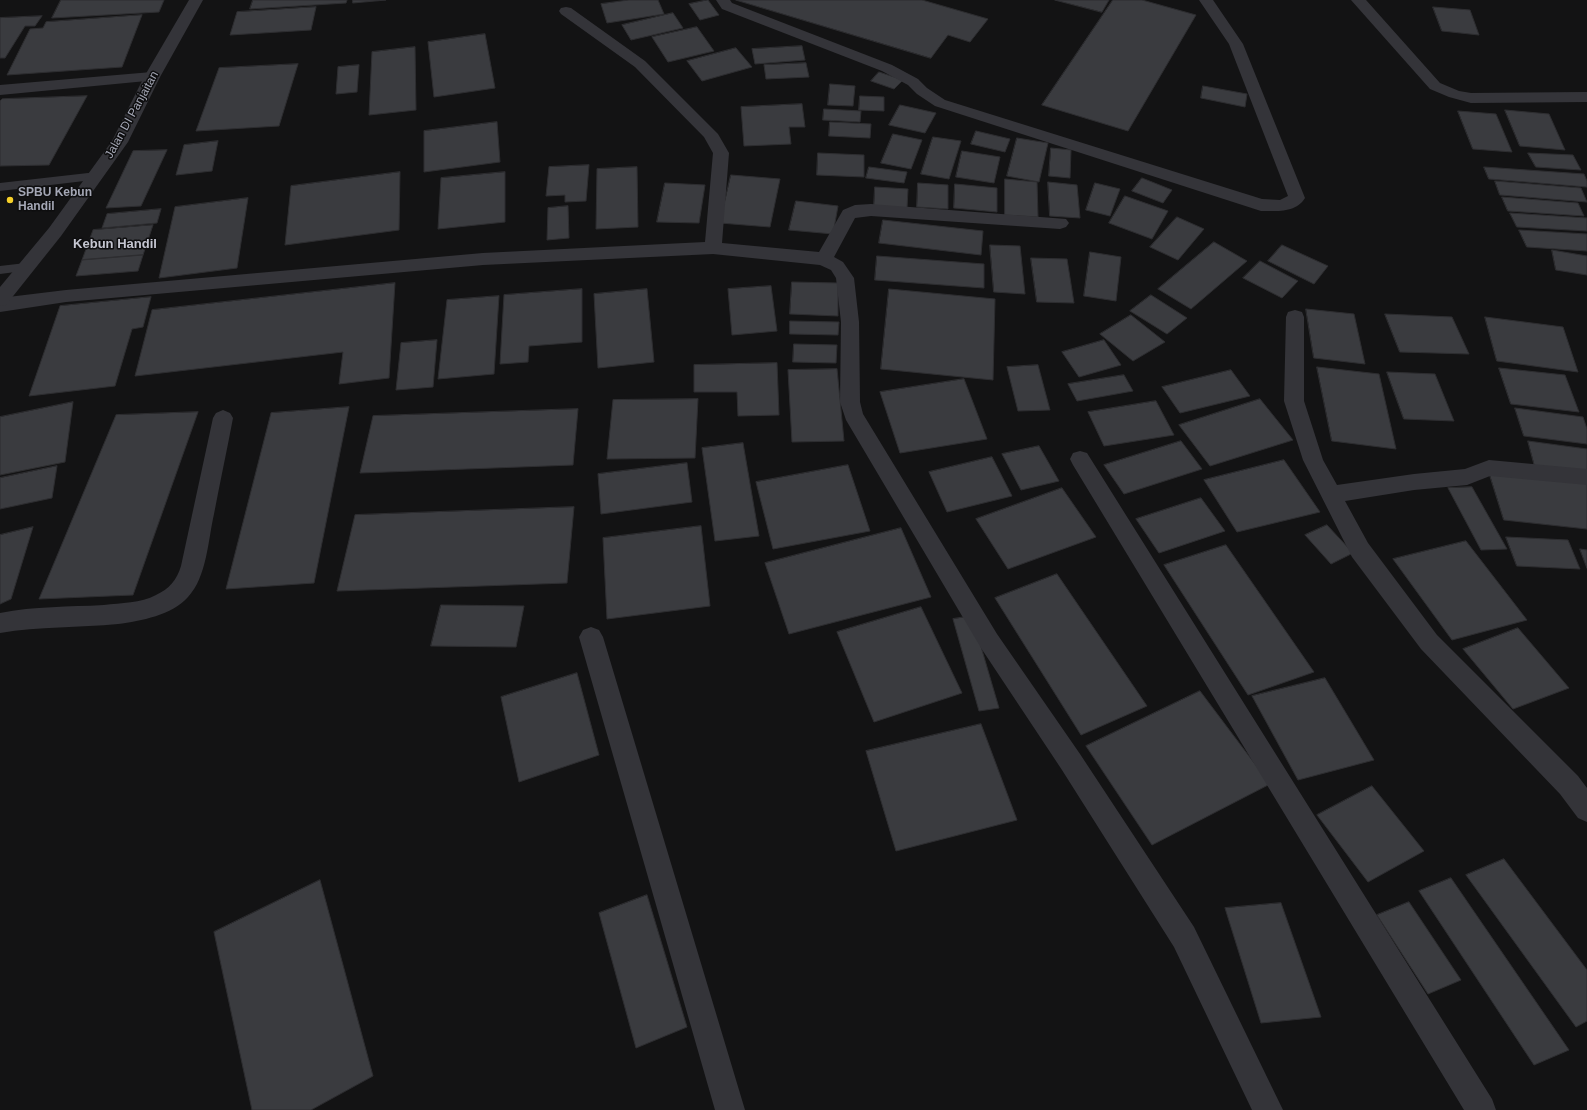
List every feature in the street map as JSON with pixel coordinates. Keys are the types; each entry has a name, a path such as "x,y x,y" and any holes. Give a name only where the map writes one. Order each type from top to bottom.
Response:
{"street":[{"name":"Jalan DI Panjaitan","path":"0,300 97,176 120,142 152,77 196,0"},
{"path":"723,0 727,6 887,68 913,82 922,91 940,103 1261,205 1284,206 1298,198 1236,44 1206,0"},
{"path":"1358,0 1435,86 1454,94 1471,98 1587,97"},
{"path":"566,11 640,64 710,134 721,152 713,248"},
{"path":"0,90 152,77"},
{"path":"824,259 849,214 854,211 871,210 1060,223"},
{"path":"0,305 66,296 238,282 483,259 713,248 824,259 837,266 845,278 850,322 850,402 853,415 990,641 1071,762 1184,937 1268,1110"},
{"path":"1295,317 1294,401 1313,460 1360,550 1429,642 1569,785 1587,809"},
{"path":"0,623 30,617 79,617 136,611 164,603 178,593 187,582 192,566 223,418"},
{"path":"1080,459 1481,1110"},
{"path":"1332,495 1414,482 1467,477 1489,468 1587,476"},
{"path":"591,637 730,1110"}],"lane":[{"path":"0,187 97,176"},
{"path":"0,270 26,267"}],"building":[{"path":"61,0 164,0 159,12 52,18"},
{"path":"253,0 347,0 346,3 250,9"},
{"path":"353,0 386,0 353,3"},
{"path":"629,0 658,0 664,14 607,23 601,4"},
{"path":"708,0 719,15 700,20 689,4"},
{"path":"736,0 922,0 988,19 970,42 948,35 931,58"},
{"path":"1055,0 1109,0 1102,12"},
{"path":"1113,0 1142,0 1196,15 1128,131 1042,105"},
{"path":"316,7 311,30 230,35 237,12"},
{"path":"1433,7 1470,10 1479,35 1442,31"},
{"path":"673,13 683,28 631,40 622,25"},
{"path":"142,15 122,67 7,75 30,29 43,28 46,22"},
{"path":"42,16 35,26 25,26 5,58 0,58 0,18"},
{"path":"697,27 714,51 668,62 652,37"},
{"path":"485,34 495,88 434,97 428,42"},
{"path":"802,46 805,60 755,64 752,49"},
{"path":"415,47 416,110 369,115 372,52"},
{"path":"736,48 752,67 702,81 687,61"},
{"path":"806,63 809,77 766,79 764,65"},
{"path":"298,64 279,126 196,131 219,68"},
{"path":"359,65 357,92 336,94 338,67"},
{"path":"879,72 903,80 894,89 871,81"},
{"path":"830,84 855,86 853,106 828,105"},
{"path":"1203,86 1247,94 1245,107 1201,98"},
{"path":"87,96 49,165 0,166 0,101 2,99"},
{"path":"860,96 884,97 884,111 859,110"},
{"path":"802,104 805,127 789,127 791,144 744,146 741,107"},
{"path":"900,105 936,113 925,133 889,125"},
{"path":"824,109 861,111 860,122 823,120"},
{"path":"1505,110 1549,114 1565,150 1520,146"},
{"path":"1458,111 1496,114 1512,152 1473,149"},
{"path":"497,122 500,162 424,172 424,131"},
{"path":"830,122 871,124 870,138 829,136"},
{"path":"976,131 1010,139 1005,152 971,144"},
{"path":"893,134 922,140 911,169 881,163"},
{"path":"933,137 961,141 949,179 921,174"},
{"path":"1017,138 1048,143 1039,182 1007,176"},
{"path":"218,141 212,171 176,175 184,145"},
{"path":"1051,148 1071,150 1070,178 1049,176"},
{"path":"167,150 141,206 106,208 133,151"},
{"path":"962,151 1000,157 994,183 956,177"},
{"path":"818,153 864,155 864,177 817,175"},
{"path":"1528,153 1573,155 1581,170 1536,167"},
{"path":"589,165 586,201 565,202 565,195 546,196 549,167"},
{"path":"637,167 638,227 596,229 597,169"},
{"path":"869,167 907,172 904,183 866,178"},
{"path":"1484,167 1584,174 1587,181 1587,187 1489,179"},
{"path":"400,172 399,230 285,245 291,186"},
{"path":"505,172 505,222 438,229 441,178"},
{"path":"731,175 780,179 770,227 720,223"},
{"path":"1142,178 1172,190 1163,203 1132,191"},
{"path":"1005,179 1037,182 1038,217 1005,215"},
{"path":"1495,181 1581,188 1587,202 1500,195"},
{"path":"1048,182 1077,185 1080,218 1050,216"},
{"path":"665,183 705,185 699,223 657,222"},
{"path":"918,183 948,185 948,209 917,207"},
{"path":"1095,183 1120,189 1110,216 1086,210"},
{"path":"955,184 997,188 997,212 954,208"},
{"path":"875,187 908,189 907,208 874,206"},
{"path":"1125,196 1168,211 1152,239 1109,223"},
{"path":"1502,197 1578,203 1584,216 1508,211"},
{"path":"248,198 237,268 159,278 175,207"},
{"path":"796,201 838,206 833,234 789,230"},
{"path":"568,206 569,238 547,240 548,208"},
{"path":"161,209 157,223 102,228 107,214"},
{"path":"1510,213 1587,218 1587,231 1517,227"},
{"path":"1177,217 1204,229 1178,260 1150,247"},
{"path":"883,220 983,231 981,255 879,243"},
{"path":"153,225 143,255 82,260 93,230"},
{"path":"1519,230 1587,234 1587,251 1527,247"},
{"path":"1214,242 1247,261 1191,309 1158,289"},
{"path":"990,245 1020,246 1025,294 994,292"},
{"path":"1282,245 1328,266 1314,284 1268,261"},
{"path":"1552,250 1587,256 1587,275 1556,270"},
{"path":"1090,252 1121,257 1116,301 1084,296"},
{"path":"143,255 138,271 76,276 82,260"},
{"path":"877,256 984,264 984,288 875,280"},
{"path":"1031,258 1067,259 1074,303 1037,302"},
{"path":"1260,261 1298,281 1282,298 1243,278"},
{"path":"792,282 838,283 838,316 790,314"},
{"path":"395,283 389,378 339,384 343,352 135,376 152,310"},
{"path":"771,286 777,331 732,335 728,289"},
{"path":"582,289 582,342 529,346 528,362 500,364 504,295"},
{"path":"647,289 654,362 598,368 594,294"},
{"path":"889,289 995,299 993,380 881,369"},
{"path":"1151,295 1187,318 1167,334 1130,311"},
{"path":"499,296 494,374 438,379 447,300"},
{"path":"151,297 143,327 132,329 115,386 29,396 60,306"},
{"path":"1306,309 1354,314 1365,364 1314,358"},
{"path":"1385,314 1452,317 1469,354 1400,352"},
{"path":"1131,315 1165,342 1133,361 1100,334"},
{"path":"1485,317 1563,327 1578,372 1497,361"},
{"path":"790,321 839,322 838,335 790,334"},
{"path":"437,340 433,387 396,390 401,343"},
{"path":"1104,340 1121,365 1079,377 1062,352"},
{"path":"794,344 837,345 836,363 793,362"},
{"path":"777,363 779,415 738,416 737,392 694,392 694,365"},
{"path":"1038,365 1050,410 1018,411 1007,367"},
{"path":"1317,367 1379,374 1396,449 1332,441"},
{"path":"1499,368 1565,375 1579,412 1511,404"},
{"path":"837,369 844,441 792,442 788,370"},
{"path":"1231,370 1250,396 1180,413 1162,387"},
{"path":"1387,372 1435,374 1454,421 1404,419"},
{"path":"1124,375 1133,391 1077,401 1068,384"},
{"path":"964,379 987,439 900,453 880,392"},
{"path":"698,399 695,458 607,459 613,400"},
{"path":"1260,399 1293,440 1210,466 1179,425"},
{"path":"1156,401 1174,435 1104,446 1088,412"},
{"path":"73,402 65,462 0,475 0,417"},
{"path":"349,407 314,583 226,589 271,413"},
{"path":"1515,408 1583,417 1587,429 1587,444 1524,436"},
{"path":"578,409 573,465 360,473 373,416"},
{"path":"198,412 133,595 39,599 116,415"},
{"path":"1181,441 1202,469 1124,494 1104,465"},
{"path":"1528,441 1587,449 1587,474 1535,467"},
{"path":"743,443 759,536 715,541 702,448"},
{"path":"1039,446 1059,481 1021,490 1002,454"},
{"path":"992,457 1012,496 947,512 929,472"},
{"path":"1284,460 1320,512 1237,532 1204,480"},
{"path":"687,463 692,502 601,514 598,474"},
{"path":"848,465 870,531 773,549 756,482"},
{"path":"57,466 52,498 0,509 0,478"},
{"path":"1488,469 1587,479 1587,529 1504,520"},
{"path":"1472,487 1507,549 1481,550 1448,488"},
{"path":"1062,488 1096,537 1008,569 976,519"},
{"path":"1201,498 1225,531 1159,553 1136,519"},
{"path":"574,507 567,583 337,591 355,515"},
{"path":"1327,525 1353,553 1331,564 1305,535"},
{"path":"701,526 710,606 607,619 603,538"},
{"path":"33,527 11,599 0,604 0,535"},
{"path":"901,528 931,597 789,634 765,563"},
{"path":"1506,537 1568,540 1580,569 1517,566"},
{"path":"1466,541 1527,620 1452,640 1393,559"},
{"path":"1226,545 1314,672 1248,695 1164,565"},
{"path":"1580,549 1587,550 1587,568"},
{"path":"1057,574 1147,706 1081,735 995,598"},
{"path":"441,605 524,606 516,647 431,646"},
{"path":"921,607 962,693 874,722 837,632"},
{"path":"972,616 999,708 979,711 953,619"},
{"path":"1518,628 1569,688 1513,709 1463,649"},
{"path":"577,673 599,755 519,782 501,697"},
{"path":"1325,678 1374,760 1298,780 1252,696"},
{"path":"1200,691 1270,784 1152,845 1086,746"},
{"path":"981,724 1017,820 896,851 866,751"},
{"path":"1372,786 1424,851 1368,882 1317,815"},
{"path":"1504,859 1587,970 1587,1021 1576,1027 1466,875"},
{"path":"1451,878 1569,1050 1534,1065 1419,891"},
{"path":"320,880 373,1076 311,1110 252,1110 214,932"},
{"path":"647,895 687,1027 636,1048 599,913"},
{"path":"1409,902 1461,980 1428,994 1377,915"},
{"path":"1281,903 1321,1017 1261,1023 1225,908"}],"place":[{"name":"SPBU Kebun Handil","path":"10,200"}],"district":[{"name":"Kebun Handil","path":"115,244"}]}
